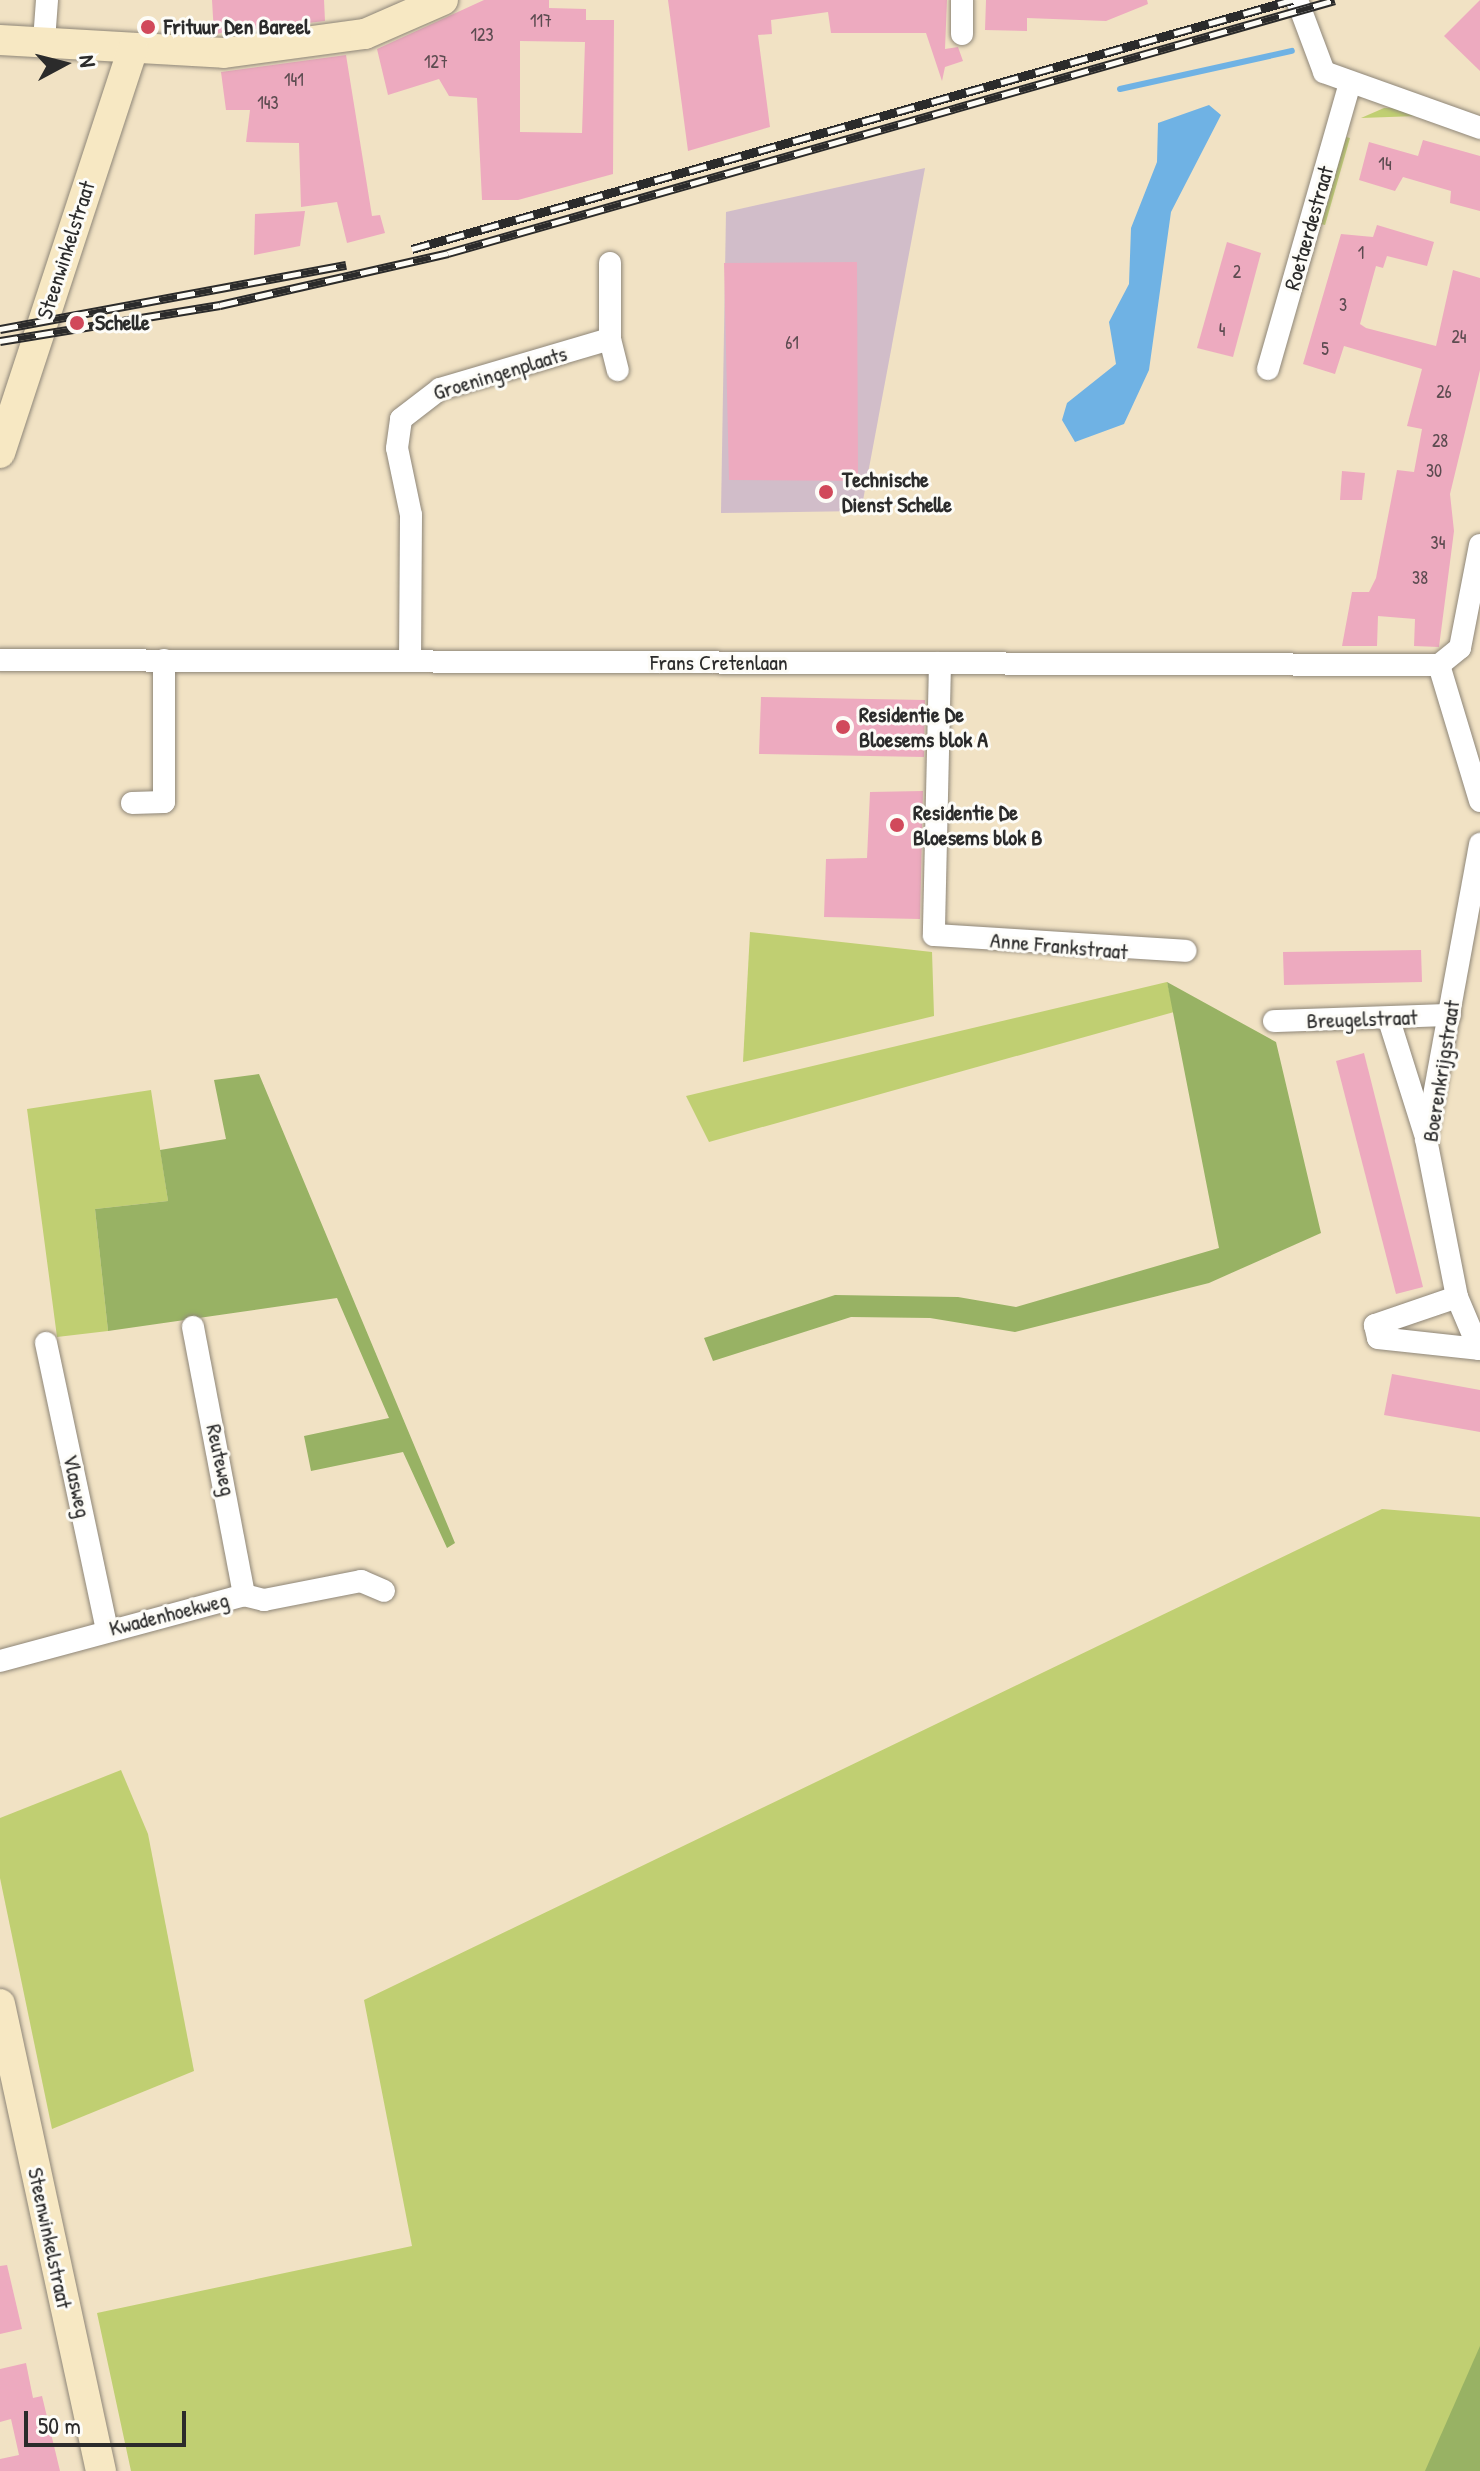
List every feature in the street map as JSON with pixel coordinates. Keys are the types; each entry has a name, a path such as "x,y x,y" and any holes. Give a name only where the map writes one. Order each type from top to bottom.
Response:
{"street":[{"path":"44,41 47,0"},
{"path":"0,40 224,53 365,34 443,0"},
{"path":"962,0 962,34"},
{"path":"1297,0 1324,72 1349,87 1480,128"},
{"name":"Steenwinkelstraat","path":"0,453 133,48"},
{"name":"Roetaerdestraat","path":"1268,369 1349,87"},
{"path":"610,263 610,339 618,370"},
{"name":"Groeningenplaats","path":"410,660 411,515 397,448 401,419 440,389 610,339"},
{"path":"1480,545 1460,648 1439,665 1480,801"},
{"name":"Frans Cretenlaan","path":"0,660 1439,665"},
{"path":"132,803 164,802 164,660"},
{"name":"Anne Frankstraat","path":"940,663 934,935 1185,951"},
{"name":"Boerenkrijgstraat","path":"1480,844 1426,1139 1457,1297 1480,1349"},
{"name":"Breugelstraat","path":"1274,1021 1389,1020 1450,1015"},
{"path":"1389,1020 1426,1139"},
{"path":"1457,1297 1375,1325 1378,1338 1480,1349"},
{"name":"Reuteweg","path":"193,1327 244,1595"},
{"name":"Vlasweg","path":"46,1343 107,1630"},
{"name":"Kwadenhoekweg","path":"0,1661 244,1595 264,1600 361,1581 384,1591"},
{"name":"Steenwinkelstraat","path":"0,2004 101,2471"}],"shaded area":[{"name":"Technische Dienst Schelle","path":"925,168 861,511 721,513 726,212"}],"green space":[{"path":"1384,108 1393,108 1417,116 1361,118"},
{"path":"1346,137 1350,138 1325,225 1321,224"},
{"path":"750,932 932,952 934,1016 743,1062"},
{"path":"1167,982 1174,1012 709,1142 686,1096"},
{"path":"1167,982 1276,1042 1321,1233 1209,1283 1015,1332 930,1318 851,1317 713,1361 704,1338 835,1295 958,1297 1016,1307 1219,1248"},
{"path":"259,1074 455,1543 447,1548 403,1452 311,1471 304,1436 389,1418 337,1298 108,1331 95,1209 168,1201 160,1150 226,1139 214,1080"},
{"path":"151,1090 168,1201 95,1209 108,1331 57,1337 27,1109"},
{"path":"1382,1509 1480,1517 1480,2471 131,2471 97,2313 412,2246 364,2000"},
{"path":"121,1770 148,1834 194,2071 52,2129 0,1878 0,1818"},
{"path":"1480,2346 1480,2471 1425,2471"}],"water":[{"path":"1209,105 1221,115 1171,212 1149,370 1124,424 1075,442 1062,420 1067,403 1116,364 1109,322 1129,284 1131,228 1157,162 1158,123"}],"building":[{"path":"212,0 324,0 325,21 214,34"},
{"path":"484,0 549,0 549,8 586,9 586,20 614,20 613,174 518,200 482,200 477,98 449,96 439,79 388,95 377,49","holes":["520,41 585,42 582,133 520,132"]},
{"path":"668,0 947,0 945,49 958,47 963,61 945,67 942,81 926,33 831,33 828,12 771,20 772,34 758,35 770,127 688,151"},
{"path":"986,0 1147,0 1148,4 1106,21 1027,18 1027,31 985,30"},
{"path":"1480,0 1480,71 1444,36"},
{"path":"346,55 372,216 380,215 385,233 347,243 337,202 301,207 299,143 246,142 250,110 226,110 221,72"},
{"path":"1423,140 1480,156 1480,211 1450,203 1451,191 1403,177 1395,191 1359,180 1369,142 1418,156"},
{"path":"305,211 300,246 254,255 255,214"},
{"path":"1377,225 1434,242 1427,266 1387,256 1383,268 1376,266 1360,324 1366,328 1436,346 1453,270 1480,278 1480,370 1450,494 1454,531 1439,647 1414,646 1415,619 1378,616 1377,646 1342,646 1352,592 1369,592 1376,578 1397,470 1414,472 1422,429 1407,426 1422,369 1344,346 1335,374 1303,364 1341,234 1373,237"},
{"path":"1227,242 1261,253 1233,357 1197,348"},
{"path":"857,262 858,481 729,480 724,263"},
{"path":"1342,471 1365,473 1362,500 1340,500"},
{"name":"Residentie De Bloesems blok A","path":"761,697 925,700 924,757 759,754"},
{"name":"Residentie De Bloesems blok B","path":"923,791 920,919 824,917 826,859 867,858 870,792"},
{"path":"1421,950 1422,982 1284,985 1283,952"},
{"path":"1364,1053 1423,1287 1396,1294 1336,1061"},
{"path":"1392,1374 1480,1390 1480,1432 1384,1415"},
{"path":"7,2265 22,2329 0,2334 0,2266"},
{"path":"26,2363 33,2398 42,2396 60,2471 0,2471 0,2459 19,2455 11,2419 0,2422 0,2369"}],"waterway":[{"path":"1120,89 1292,51"}],"railway":[{"path":"412,249 1292,0"},
{"path":"0,341 220,305 448,253 1335,0"},
{"path":"0,329 346,265"}],"place":[{"name":"Frituur Den Bareel","path":"148,27"},
{"name":"Schelle","path":"77,323"},
{"name":"Technische Dienst Schelle","path":"826,492"},
{"name":"Residentie De Bloesems blok A","path":"843,727"},
{"name":"Residentie De Bloesems blok B","path":"897,825"}]}
